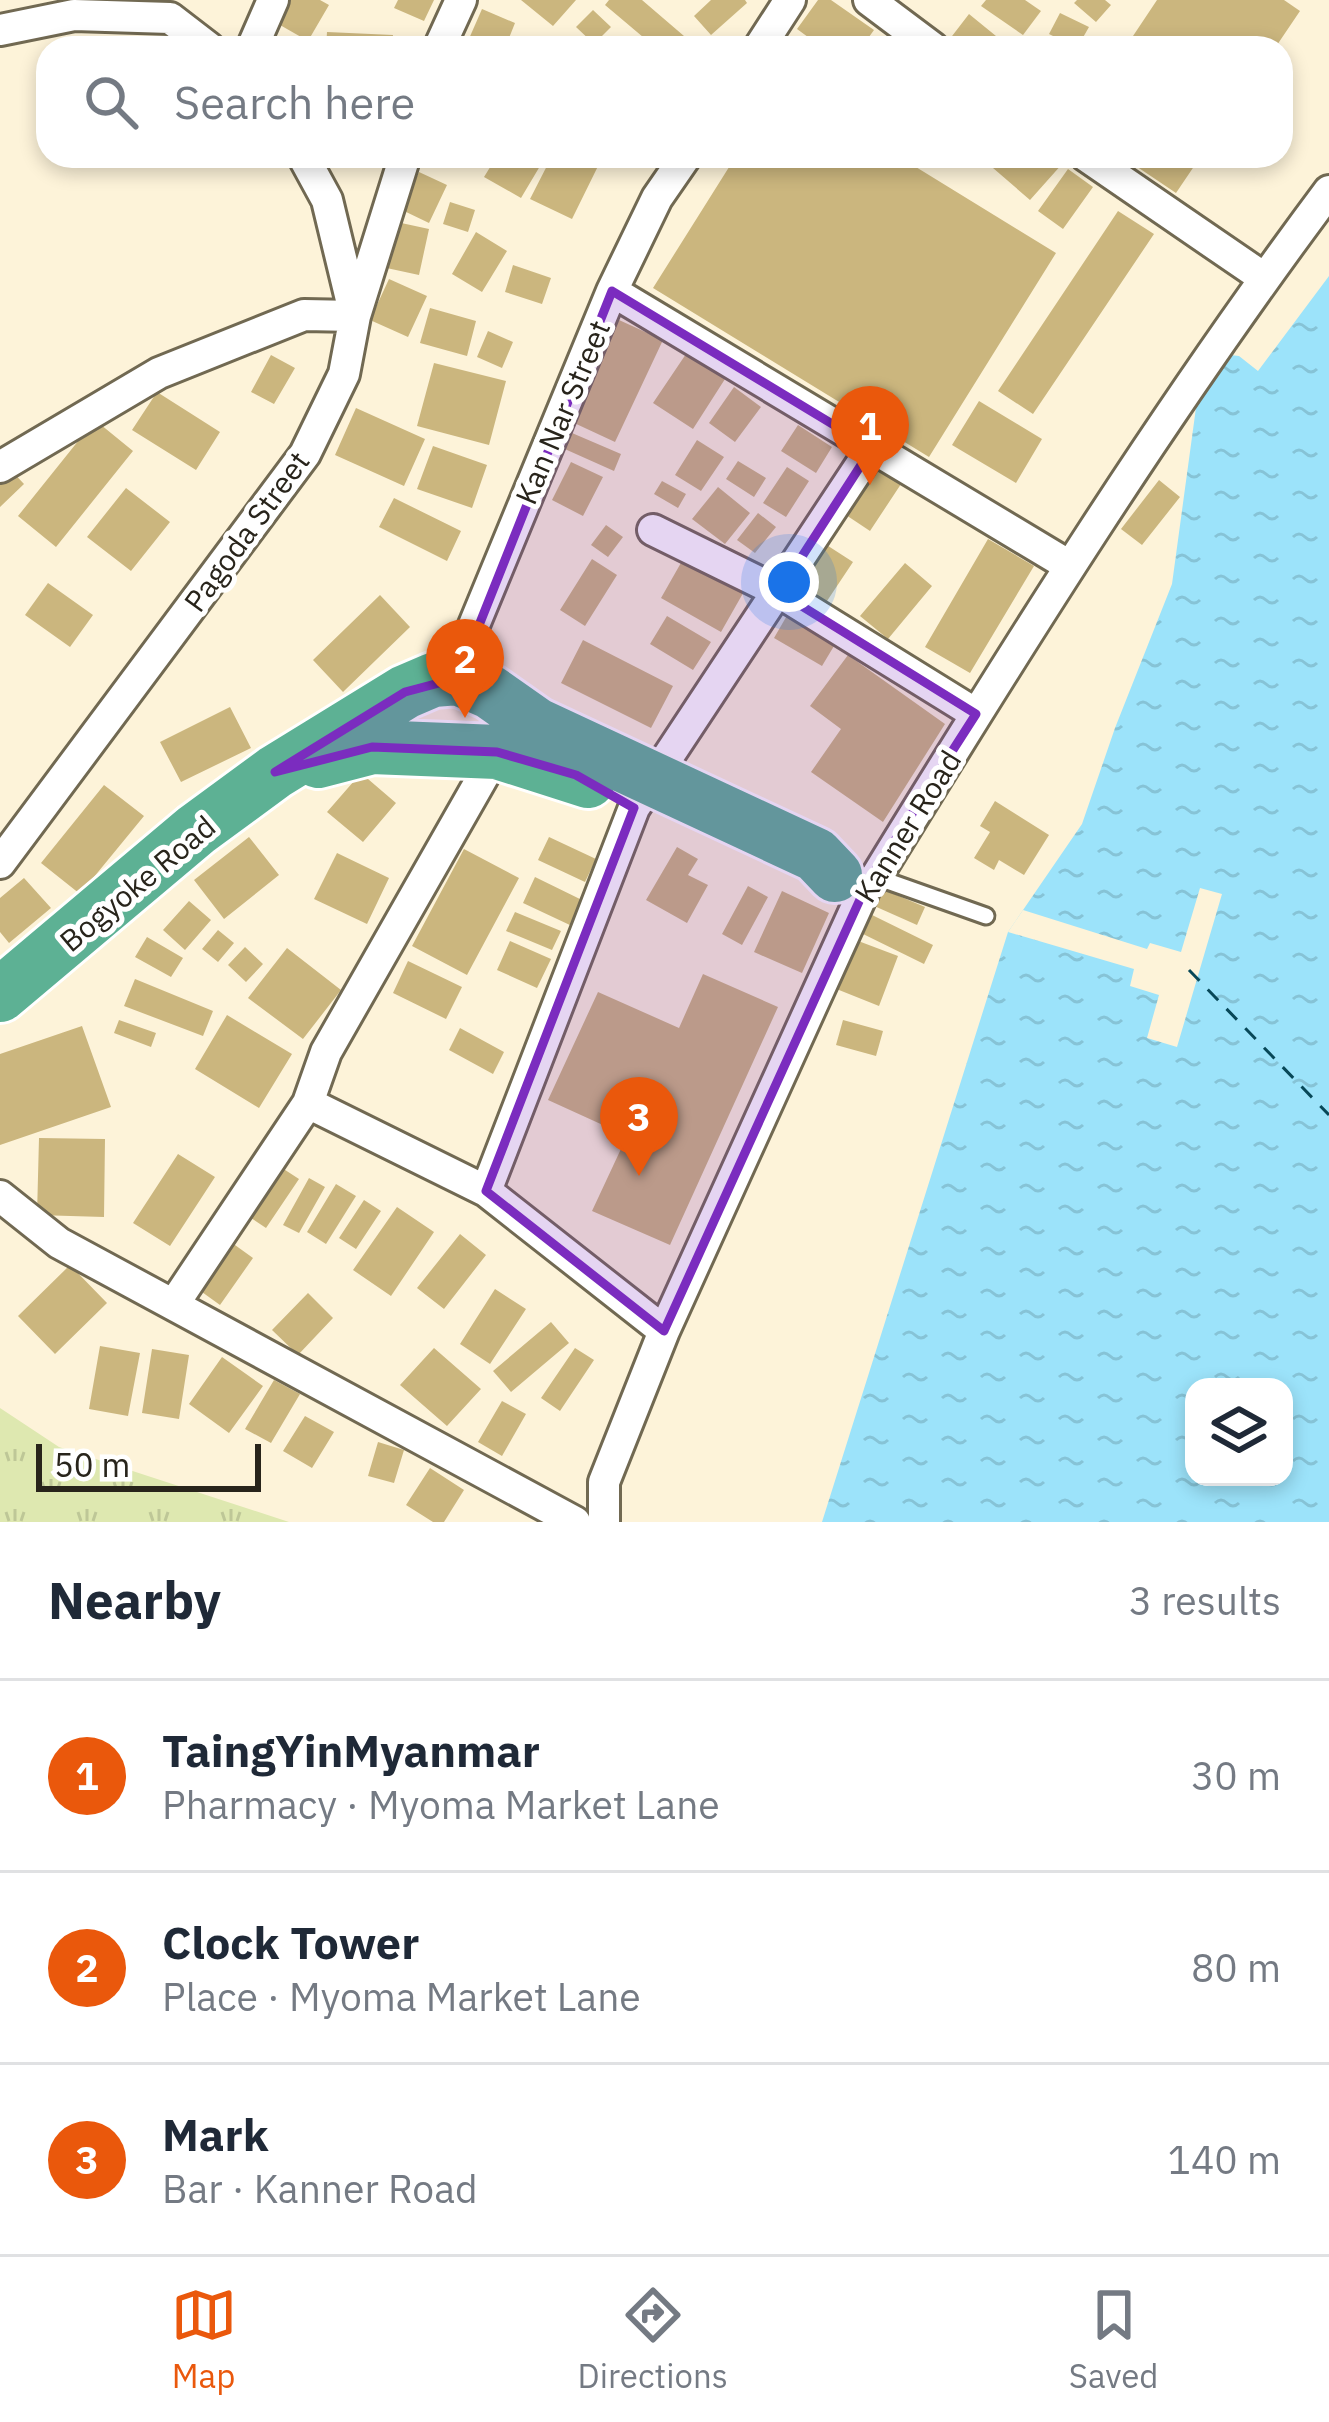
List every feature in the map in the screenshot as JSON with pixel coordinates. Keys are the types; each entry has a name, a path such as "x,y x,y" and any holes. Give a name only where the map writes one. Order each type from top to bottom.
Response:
{"highway":[{"name":"Bogyoke Road","path":"0,995 196,830 275,772 405,692 433,680 458,678"},
{"path":"458,678 490,692 642,794"},
{"path":"275,772 372,747 497,752 642,794 816,855 859,879"}],"street":[{"path":"258,36 274,0"},
{"path":"444,36 461,0"},
{"path":"767,36 790,0"},
{"path":"868,0 918,36"},
{"path":"0,30 74,15 170,18 193,36"},
{"path":"0,466 159,374 304,315 356,316 327,200 310,168"},
{"name":"Pagoda Street","path":"0,863 305,454 344,374 356,316 401,168"},
{"name":"Kan Nar Street","path":"458,678 462,654 612,291 657,198 678,168"},
{"path":"1104,168 1264,278"},
{"name":"Kanner Road","path":"604,1522 604,1482 859,879 976,714 1068,565 1264,278 1329,191"},
{"path":"612,291 1068,565"},
{"path":"486,1191 642,794 872,448"},
{"path":"653,530 779,592 976,714"},
{"path":"174,1304 308,1102 326,1052 497,752"},
{"path":"308,1102 486,1191 664,1331"},
{"path":"0,1196 58,1244 575,1522"}],"lane":[{"path":"859,879 986,916"}],"highlighted area":[{"path":"612,291 872,448 779,592 976,714 867,884 664,1331 486,1191 634,808 576,775 497,752 372,747 275,772 405,692 458,678"}],"green space":[{"path":"0,1408 59,1447 289,1522 0,1522"}],"water":[{"path":"1329,276 1329,1522 822,1522 1008,932 1082,824 1172,584 1198,393 1222,354 1239,356 1258,371"}],"pier":[{"path":"1200,888 1222,894 1177,1047 1147,1038 1159,995 1130,986 1134,969 1008,932 1023,910 1147,949 1150,943 1181,952"}],"building":[{"path":"285,0 320,0 329,5 311,36 299,36 273,21"},
{"path":"398,0 434,0 424,21 394,8"},
{"path":"521,0 576,0 553,26"},
{"path":"609,0 642,0 684,36 642,36 605,5"},
{"path":"711,0 747,3 711,35 694,16"},
{"path":"818,0 831,0 874,30 870,36 807,36 797,29"},
{"path":"986,0 1025,0 1041,11 1023,35 981,6"},
{"path":"1105,0 1111,5 1096,22 1074,3"},
{"path":"1157,0 1284,0 1300,11 1283,36 1133,36"},
{"path":"482,9 515,23 510,36 470,36"},
{"path":"593,10 611,27 602,36 586,36 576,27"},
{"path":"1060,13 1089,27 1084,36 1049,34"},
{"path":"969,14 996,36 952,36"},
{"path":"327,32 393,35 393,36 327,36"},
{"path":"490,168 539,168 521,198 484,177"},
{"path":"546,168 597,168 572,219 530,199"},
{"path":"728,168 918,168 1056,253 929,457 653,288"},
{"path":"993,168 1059,168 1030,200"},
{"path":"1139,168 1193,168 1176,193"},
{"path":"1068,169 1093,187 1063,229 1038,211"},
{"path":"419,172 447,185 429,223 402,210"},
{"path":"450,202 475,210 468,232 443,224"},
{"path":"1118,211 1154,234 1033,414 998,391"},
{"path":"392,221 429,229 419,275 382,267"},
{"path":"476,232 507,251 482,292 452,274"},
{"path":"513,265 551,278 542,304 505,292"},
{"path":"389,279 427,296 408,337 370,320"},
{"path":"430,308 476,321 467,356 420,343"},
{"path":"619,320 663,340 615,442 572,422"},
{"path":"488,331 513,342 502,368 477,357"},
{"path":"686,354 725,379 693,429 653,403"},
{"path":"271,355 295,368 274,404 251,392"},
{"path":"434,363 506,381 489,445 417,426"},
{"path":"734,387 761,407 735,442 709,423"},
{"path":"157,392 220,432 196,470 132,430"},
{"path":"979,401 1042,439 1016,483 952,445"},
{"path":"356,408 425,439 404,486 335,455"},
{"path":"95,420 133,451 56,547 18,516"},
{"path":"798,425 832,447 816,473 781,451"},
{"path":"565,430 621,454 614,471 558,446"},
{"path":"697,440 724,457 701,491 675,475"},
{"path":"433,446 487,465 472,508 417,489"},
{"path":"738,461 766,478 754,497 726,479"},
{"path":"571,462 603,477 583,516 552,500"},
{"path":"873,462 903,481 870,531 840,511"},
{"path":"8,467 24,484 0,507 0,475"},
{"path":"787,467 809,481 786,517 763,503"},
{"path":"1159,480 1180,497 1142,545 1121,529"},
{"path":"662,481 686,494 678,508 654,494"},
{"path":"718,487 750,513 725,544 692,519"},
{"path":"126,488 170,522 131,571 87,537"},
{"path":"394,498 461,531 447,561 379,527"},
{"path":"758,513 776,527 755,553 737,540"},
{"path":"606,525 623,537 608,557 591,545"},
{"path":"988,539 1034,566 970,673 925,647"},
{"path":"822,542 853,562 825,604 794,584"},
{"path":"686,554 746,588 721,632 661,598"},
{"path":"592,559 617,575 585,626 560,610"},
{"path":"905,563 932,586 888,639 860,616"},
{"path":"48,583 93,615 70,647 25,615"},
{"path":"380,595 410,627 343,692 313,660"},
{"path":"789,612 837,641 822,666 774,638"},
{"path":"667,616 711,642 693,670 650,644"},
{"path":"583,640 673,686 651,728 561,683"},
{"path":"848,655 945,724 883,822 811,772 841,729 810,706"},
{"path":"230,707 251,748 181,782 160,742"},
{"path":"361,773 396,803 363,842 327,812"},
{"path":"104,785 144,816 80,894 41,863"},
{"path":"995,801 1049,835 1024,875 999,860 994,870 974,858 990,832 980,826"},
{"path":"249,837 279,875 224,919 194,880"},
{"path":"549,837 596,859 585,882 538,860"},
{"path":"677,847 698,859 688,875 708,885 687,923 646,900"},
{"path":"464,849 519,878 467,975 412,946"},
{"path":"337,853 389,878 367,924 314,899"},
{"path":"535,877 584,901 572,926 523,903"},
{"path":"24,878 51,908 9,943 0,932 0,898"},
{"path":"748,886 768,897 742,945 722,934"},
{"path":"880,888 925,907 917,925 872,905"},
{"path":"782,891 829,913 802,973 754,952"},
{"path":"189,901 211,920 185,950 163,930"},
{"path":"515,912 561,931 552,950 506,931"},
{"path":"868,913 933,945 924,964 859,932"},
{"path":"218,930 234,943 218,962 202,949"},
{"path":"147,937 183,958 171,977 135,957"},
{"path":"853,939 898,956 879,1006 834,988"},
{"path":"510,941 551,959 537,988 497,970"},
{"path":"245,947 263,964 246,982 228,965"},
{"path":"287,948 341,990 303,1039 248,998"},
{"path":"408,961 462,987 446,1019 393,993"},
{"path":"703,974 778,1007 670,1245 592,1211 627,1136 548,1100 598,992 679,1028"},
{"path":"135,979 213,1011 203,1036 124,1006"},
{"path":"227,1015 292,1054 259,1108 195,1069"},
{"path":"119,1020 156,1033 151,1047 114,1033"},
{"path":"843,1020 883,1031 876,1056 836,1045"},
{"path":"82,1026 111,1107 0,1145 0,1054"},
{"path":"460,1028 504,1052 493,1074 449,1050"},
{"path":"39,1138 105,1139 104,1217 37,1215"},
{"path":"178,1154 215,1177 170,1246 133,1223"},
{"path":"279,1166 299,1179 266,1228 245,1214"},
{"path":"309,1178 325,1187 299,1233 283,1225"},
{"path":"336,1184 356,1196 326,1244 307,1232"},
{"path":"364,1200 381,1211 356,1249 339,1238"},
{"path":"397,1207 434,1232 391,1296 353,1270"},
{"path":"460,1234 486,1255 444,1309 417,1288"},
{"path":"228,1240 253,1258 220,1305 195,1287"},
{"path":"70,1265 107,1303 55,1354 18,1316"},
{"path":"495,1289 526,1309 490,1364 460,1344"},
{"path":"308,1293 333,1318 298,1355 272,1330"},
{"path":"551,1322 569,1343 511,1392 493,1371"},
{"path":"100,1346 140,1353 128,1416 89,1409"},
{"path":"434,1348 481,1389 447,1426 400,1385"},
{"path":"575,1348 594,1360 560,1411 541,1398"},
{"path":"152,1349 189,1355 179,1419 142,1413"},
{"path":"222,1357 263,1386 229,1433 189,1404"},
{"path":"274,1380 300,1394 271,1443 245,1429"},
{"path":"502,1401 526,1414 502,1456 478,1442"},
{"path":"305,1416 334,1432 312,1468 283,1451"},
{"path":"378,1442 404,1450 394,1483 368,1476"},
{"path":"430,1468 464,1490 444,1522 433,1522 406,1505"}],"ferry route":[{"path":"1189,970 1329,1115"}],"place":[{"name":"TaingYinMyanmar","path":"870,485"},
{"name":"Clock Tower","path":"465,718"},
{"name":"Mark","path":"639,1176"}]}
